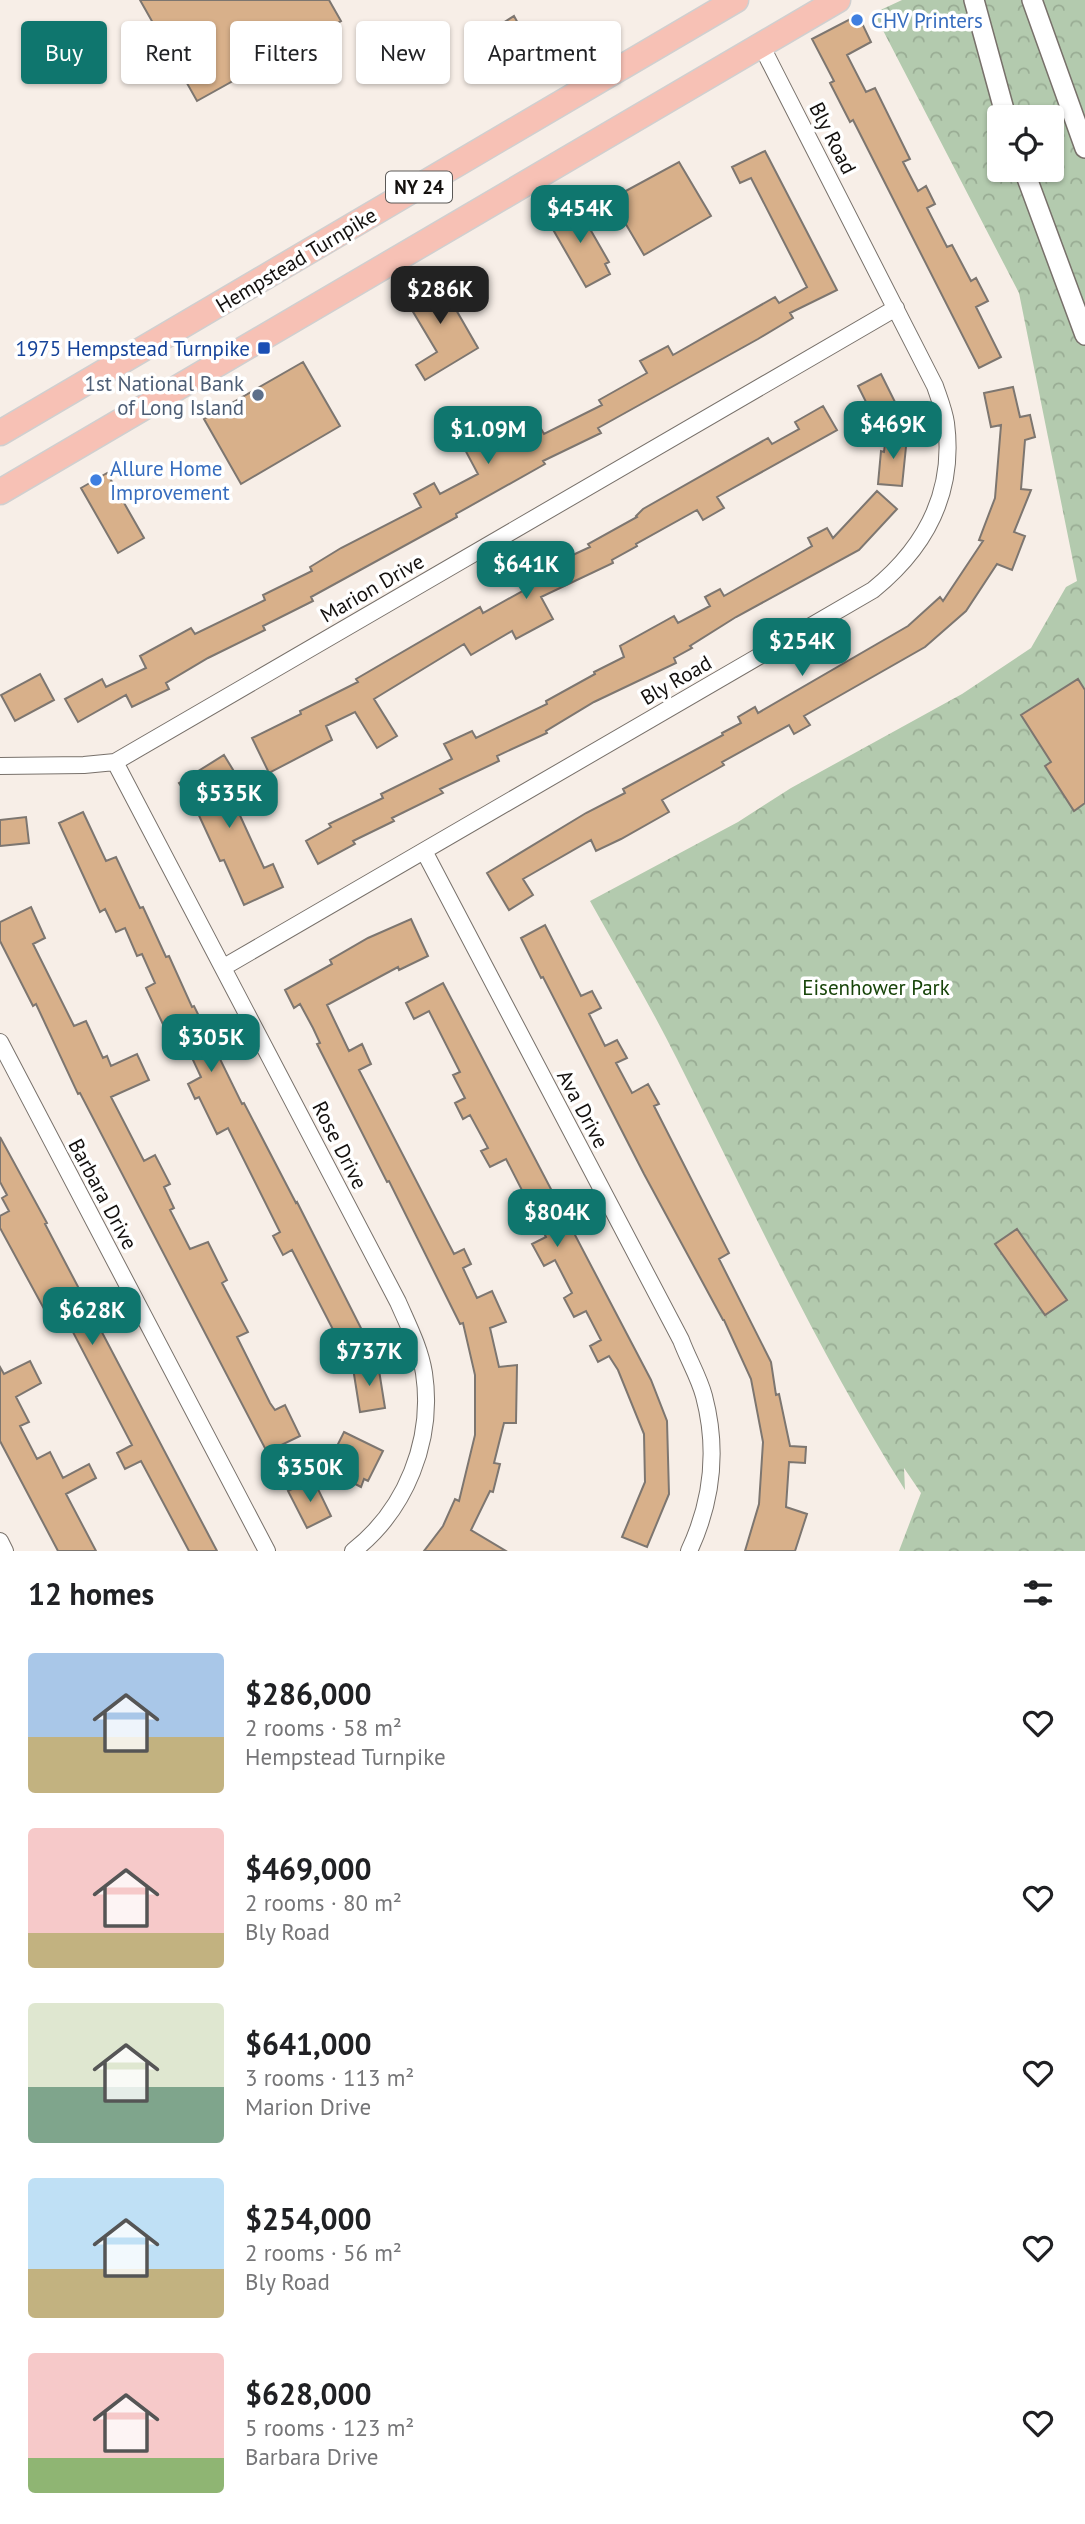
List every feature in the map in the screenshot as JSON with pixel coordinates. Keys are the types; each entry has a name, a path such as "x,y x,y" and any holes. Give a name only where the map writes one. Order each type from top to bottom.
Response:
{"main road":[{"name":"Hempstead Turnpike","path":"0,433 736,0"},
{"name":"NY 24","path":"0,492 838,0"}],"street":[{"path":"974,0 1003,105"},
{"path":"1032,0 1085,148"},
{"name":"Bly Road","path":"224,967 873,590 913,552 930,524 942,491 947,448 946,421 935,386 761,45"},
{"path":"1028,182 1085,335"},
{"name":"Marion Drive","path":"0,766 116,762 896,308"},
{"name":"Rose Drive","path":"116,762 398,1302 418,1346 426,1401 421,1447 398,1502 366,1541 353,1551"},
{"name":"Ava Drive","path":"424,851 674,1328 704,1395 713,1448 709,1493 701,1525 689,1551"},
{"name":"Barbara Drive","path":"0,1042 267,1551"},
{"path":"0,1541 5,1551"}],"green space":[{"name":"Eisenhower Park","path":"902,0 1085,0 1085,1551 899,1551 921,1493 904,1468 905,1490 843,1385 667,1039 590,901 738,822 791,788 962,694 1031,648 1066,587 1077,581 1019,293 874,13"}],"building":[{"path":"140,0 329,0 341,21 230,21 230,83 197,101 187,84 216,84 216,21 152,21"},
{"path":"858,15 871,42 847,55 866,92 875,88 910,159 903,162 918,191 926,186 935,204 927,208 947,247 952,245 971,281 976,278 988,301 976,307 1001,357 979,368 853,120 850,122 830,83 834,81 812,39"},
{"path":"765,151 837,290 790,313 793,318 758,339 598,428 601,433 543,461 545,464 456,514 457,517 311,597 313,601 263,626 265,630 208,658 166,683 169,689 132,707 126,695 78,722 65,699 102,679 106,687 146,668 140,656 191,628 195,634 265,600 263,595 312,571 310,567 341,548 421,507 414,494 434,483 440,494 478,474 463,446 479,437 486,451 536,420 544,434 602,405 599,400 647,373 640,361 668,346 673,355 775,297 779,303 807,287 751,178 740,183 732,167"},
{"path":"679,162 711,216 644,255 611,199"},
{"path":"575,203 609,262 605,264 610,274 586,287 547,219"},
{"path":"436,275 478,348 425,380 416,365 437,352 403,295"},
{"path":"303,362 340,426 241,484 204,419"},
{"path":"881,374 895,402 872,414 858,386"},
{"path":"1013,387 1020,417 1030,415 1035,437 1025,440 1021,489 1031,490 1014,532 1025,536 1012,570 997,564 966,611 925,647 804,716 810,725 794,734 789,725 722,762 724,765 662,800 669,812 621,839 596,851 591,840 523,879 533,895 509,910 487,873 586,813 625,793 623,789 723,735 722,733 741,723 738,717 755,707 758,713 908,626 940,597 943,601 983,541 979,540 995,498 1001,425 991,427 984,393"},
{"path":"823,406 837,430 717,497 724,508 703,520 697,510 636,544 637,546 612,560 613,563 541,597 553,619 516,639 512,631 471,655 464,644 374,699 397,736 377,748 355,712 326,726 332,740 269,773 252,738 358,682 356,679 480,607 483,613 553,574 549,566 590,547 588,544 637,517 643,509 768,438 772,444 799,429 795,422"},
{"path":"886,435 907,437 902,486 878,484 881,451 884,452"},
{"path":"107,473 144,538 118,553 81,488"},
{"path":"877,491 897,509 859,550 736,617 674,658 676,663 594,702 546,731 547,733 497,756 499,761 440,789 443,793 392,818 394,821 353,841 355,844 318,864 306,841 331,827 329,824 383,798 381,794 452,759 444,744 472,731 476,738 547,704 546,701 624,657 620,646 674,616 678,623 710,606 705,597 720,589 724,596 786,561 812,546 808,538 827,528 833,538"},
{"path":"40,674 54,700 15,721 1,695"},
{"path":"1078,679 1085,690 1085,803 1074,811 1045,766 1051,762 1021,715"},
{"path":"224,755 238,778 226,785 264,868 273,864 283,887 244,905 224,860 220,861 196,809 179,783"},
{"path":"83,812 106,861 116,857 140,908 143,907 242,1104 244,1103 297,1202 366,1338 343,1349 292,1250 283,1255 273,1236 280,1232 228,1128 217,1134 199,1097 195,1099 188,1084 201,1077 179,1030 168,1035 146,988 155,983 142,954 137,956 125,928 116,932 105,909 100,912 59,823"},
{"path":"26,817 29,843 0,846 0,820"},
{"path":"31,907 45,938 33,944 74,1026 86,1021 103,1058 107,1056 111,1066 137,1054 149,1080 111,1097 144,1161 155,1155 170,1184 164,1187 174,1208 170,1210 190,1249 208,1242 227,1280 222,1283 248,1332 237,1337 270,1403 275,1410 285,1405 300,1436 267,1452 80,1093 78,1094 36,1004 33,1006 0,941 0,922"},
{"path":"411,919 428,956 399,970 398,967 327,1005 349,1051 362,1044 371,1064 359,1070 454,1254 464,1249 471,1264 463,1268 477,1298 492,1291 506,1322 490,1328 499,1367 517,1365 516,1423 504,1423 494,1463 500,1464 493,1492 490,1491 471,1530 506,1551 424,1551 443,1526 455,1499 459,1501 475,1435 475,1375 463,1323 460,1324 389,1181 387,1182 317,1044 320,1043 313,1028 300,1004 294,1008 285,990 332,964 330,960 368,938"},
{"path":"545,925 581,996 592,991 601,1008 589,1014 605,1046 617,1040 627,1058 616,1063 632,1093 648,1084 659,1104 654,1106 729,1253 719,1259 771,1362 776,1395 779,1394 790,1446 806,1447 805,1463 789,1462 786,1507 807,1514 795,1551 745,1551 759,1504 763,1442 751,1379 724,1320 644,1174 521,938"},
{"path":"443,983 651,1380 667,1421 669,1494 647,1547 622,1537 645,1482 644,1434 618,1370 609,1356 598,1362 590,1346 601,1340 586,1311 574,1317 564,1298 572,1293 555,1260 544,1266 532,1244 546,1237 506,1159 490,1167 481,1151 488,1148 470,1115 463,1119 455,1103 465,1098 453,1075 460,1072 429,1011 414,1019 406,1003"},
{"path":"0,1137 217,1551 189,1551 141,1461 125,1469 117,1453 132,1445 62,1311 49,1318 0,1228 0,1216 9,1211 2,1198 7,1195 0,1182"},
{"path":"1017,1229 1067,1300 1045,1315 995,1244"},
{"path":"30,1361 41,1383 16,1397 29,1422 20,1426 37,1459 50,1452 63,1478 89,1464 96,1478 66,1494 96,1551 58,1551 0,1441 0,1367 4,1374"},
{"path":"378,1364 385,1408 360,1412 353,1368"},
{"path":"344,1432 383,1451 368,1481 364,1479 361,1487 336,1474 347,1452 337,1446"},
{"path":"306,1482 310,1489 316,1485 331,1516 307,1528 288,1491"}],"place":[{"name":"CHV Printers","path":"857,20"},
{"name":"1975 Hempstead Turnpike","path":"264,348"},
{"name":"1st National Bank of Long Island","path":"258,395"},
{"name":"Allure Home Improvement","path":"96,480"}]}
